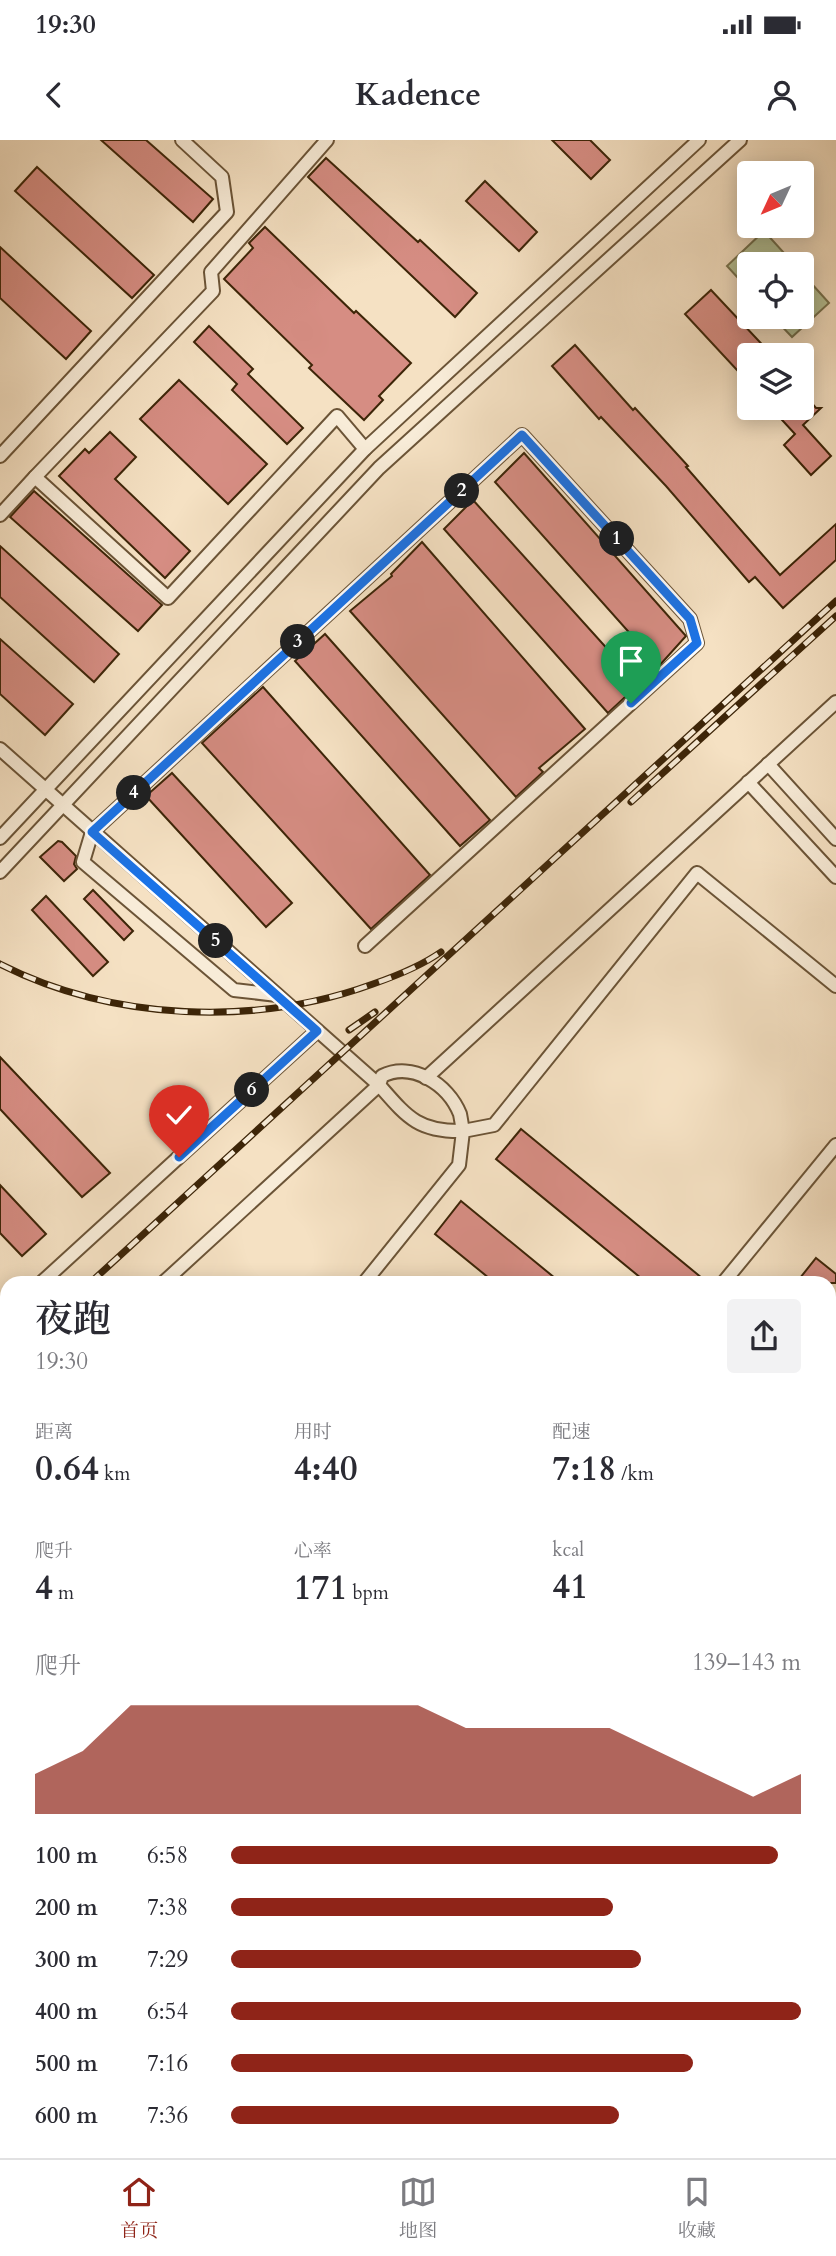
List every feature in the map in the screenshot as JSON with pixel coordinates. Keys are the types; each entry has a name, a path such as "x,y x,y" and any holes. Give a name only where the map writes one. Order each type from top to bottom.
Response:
{"street":[{"path":"0,456 227,212 222,177 182,140"},
{"path":"0,516 213,291 211,272 327,140"},
{"path":"0,838 365,449 699,140"},
{"path":"0,872 379,468 740,140"},
{"path":"35,477 168,598 337,416 365,449"},
{"path":"277,995 234,990 83,862 92,832 522,435 690,619 697,643 365,946"},
{"path":"426,1078 836,702"},
{"path":"0,749 379,1085 404,1114 420,1124 441,1131 463,1131 494,1125 697,873 836,986"},
{"path":"768,764 836,839"},
{"path":"748,782 836,877"},
{"path":"49,1276 317,1031"},
{"path":"171,1276 379,1085 382,1076 393,1070 416,1072 441,1087 459,1113 463,1131 459,1165 370,1276"},
{"path":"729,1276 836,1145"}],"green space":[{"path":"757,238 770,238 783,252 742,252"},
{"path":"737,257 737,277 727,266"},
{"path":"814,286 829,303 814,317"},
{"path":"784,329 801,329 792,337"}],"building":[{"path":"101,140 146,140 213,199 193,222"},
{"path":"552,140 590,140 610,160 591,179"},
{"path":"326,158 477,293 455,317 308,177"},
{"path":"37,167 154,275 132,298 15,191"},
{"path":"485,181 537,232 519,251 466,201"},
{"path":"265,227 354,313 356,311 411,363 379,396 383,400 364,420 309,368 312,365 224,279 253,248 249,243"},
{"path":"0,247 91,331 66,359 0,298"},
{"path":"711,290 737,318 737,329 748,329 761,343 737,343 737,370 685,314"},
{"path":"209,326 253,369 248,374 303,428 287,444 232,390 237,384 194,342"},
{"path":"575,345 688,466 686,467 780,575 836,524 836,560 783,608 755,577 749,582 666,486 601,417 599,419 552,366"},
{"path":"179,380 267,464 228,504 140,419"},
{"path":"782,420 808,420 803,425 831,456 811,475 784,445 795,434"},
{"path":"110,432 136,457 115,479 190,551 165,578 59,476 85,449 89,453"},
{"path":"524,453 686,636 659,666 495,482"},
{"path":"34,491 162,605 138,631 10,517"},
{"path":"473,500 639,684 608,713 444,529"},
{"path":"422,542 585,729 539,768 543,772 516,797 350,611 392,576"},
{"path":"0,546 119,654 94,682 0,597"},
{"path":"325,634 490,820 460,846 295,661"},
{"path":"0,639 73,704 45,735 0,694"},
{"path":"263,687 430,875 371,929 202,743"},
{"path":"172,773 292,903 266,927 146,796"},
{"path":"58,841 76,856 74,864 77,869 64,881 40,857"},
{"path":"93,890 133,931 124,940 84,899"},
{"path":"46,896 108,962 93,976 32,910"},
{"path":"0,1057 110,1173 82,1197 0,1109"},
{"path":"521,1129 700,1276 638,1276 496,1159"},
{"path":"0,1185 46,1234 22,1256 0,1233"},
{"path":"461,1201 552,1276 486,1276 435,1234"},
{"path":"816,1258 836,1274 836,1276 802,1276"}],"railway":[{"path":"98,1276 836,601"},
{"path":"631,802 836,616"},
{"path":"0,964 44,983 89,997 137,1007 233,1012 328,998 399,974 441,952"},
{"path":"349,1030 375,1012"}],"route":[{"path":"179,1157 317,1031 92,832 522,435 690,619 697,643 631,703"}]}
